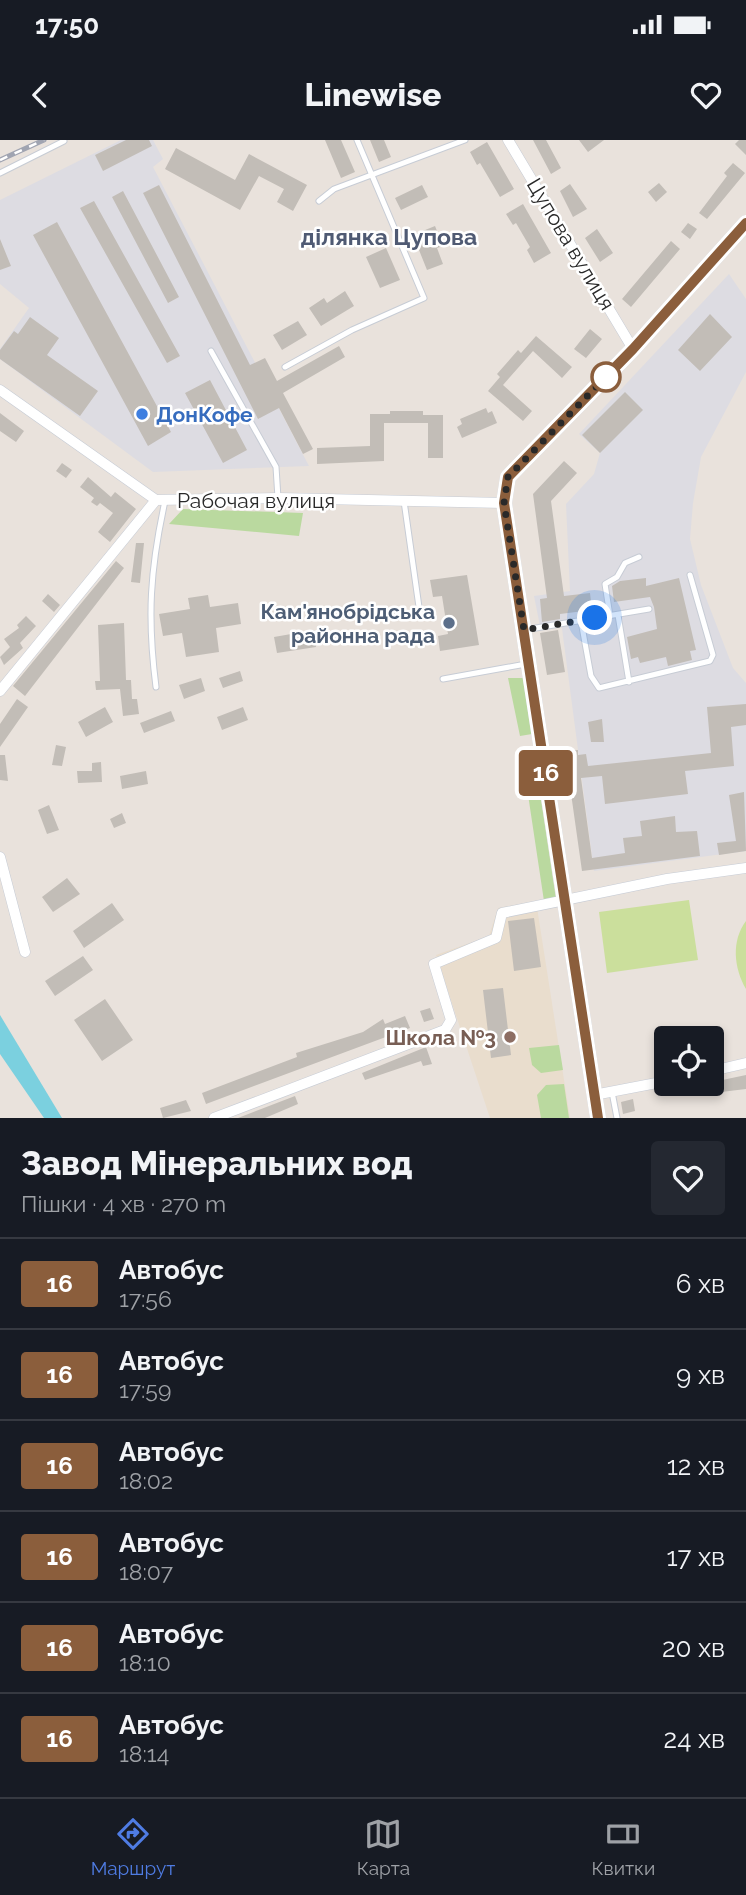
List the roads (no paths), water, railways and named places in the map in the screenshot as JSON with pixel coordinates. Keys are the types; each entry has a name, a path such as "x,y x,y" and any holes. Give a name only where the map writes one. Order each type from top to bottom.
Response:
{"street":[{"name":"Цупова вулиця","path":"508,140 633,349"},
{"path":"598,1118 504,503 508,477 633,349 746,223"},
{"name":"Рабочая вулиця","path":"0,390 160,500 278,498 504,503"},
{"path":"0,691 160,500"},
{"path":"0,857 25,952"},
{"path":"214,1118 445,1030 451,1020 434,964 496,938 502,913 746,867"},
{"path":"724,1068 746,1063"},
{"path":"594,1095 654,1084"}],"lane":[{"path":"285,367 352,331 425,298 357,140"},
{"path":"319,201 334,189 465,140"},
{"path":"0,173 64,141"},
{"path":"211,351 276,467 278,498"},
{"path":"156,687 149,630 153,556 160,500"},
{"path":"404,501 420,614"},
{"path":"610,616 605,584 617,577 625,563 639,557"},
{"path":"581,621 593,683 599,688 710,661 713,655 690,575"},
{"path":"524,630 649,609"},
{"path":"618,615 629,682"},
{"path":"443,679 529,663"},
{"path":"612,1092 617,1118"}],"water":[{"path":"0,1015 62,1118 44,1118 0,1054"}],"railway":[{"path":"0,160 44,140"}],"place":[{"name":"ДонКофе","path":"142,414"},
{"name":"Кам'янобрідська районна рада","path":"449,623"},
{"name":"Школа №3","path":"510,1037"}],"district":[{"name":"ділянка Цупова","path":"389,236"}]}
